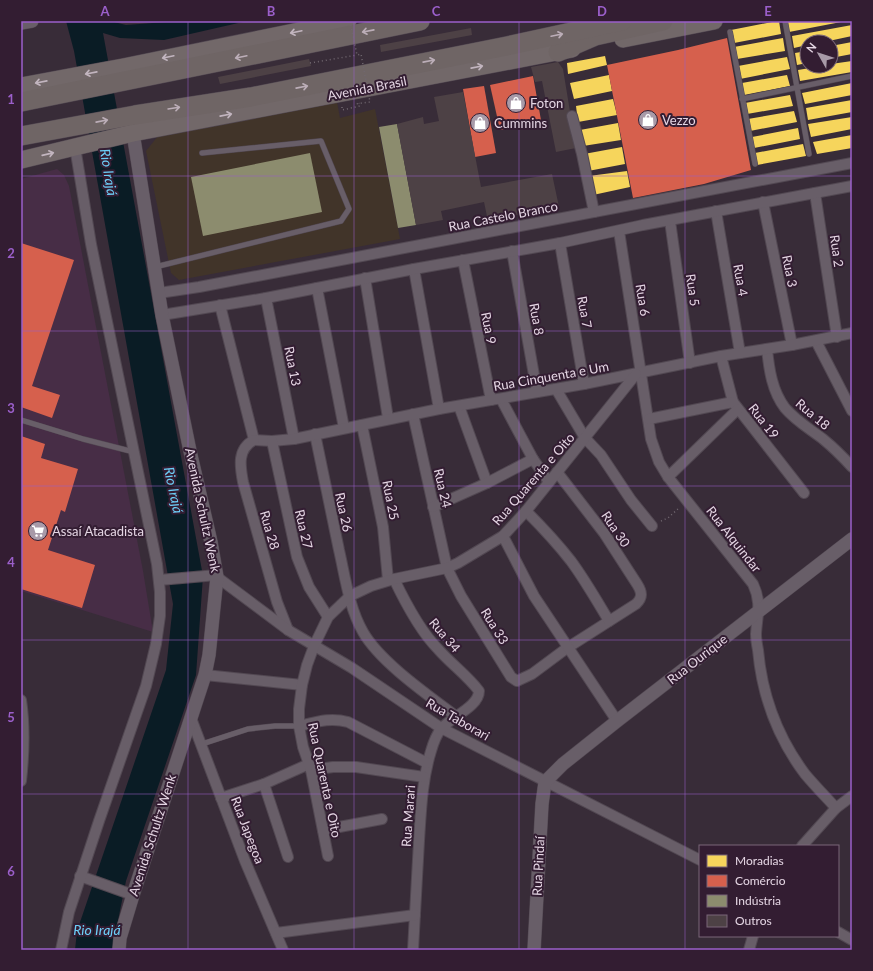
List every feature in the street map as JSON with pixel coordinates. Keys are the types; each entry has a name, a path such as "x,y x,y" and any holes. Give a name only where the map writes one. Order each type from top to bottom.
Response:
{"highway":[{"path":"123,74 349,21"},
{"path":"21,86 59,86 282,48 420,21"},
{"name":"Avenida Brasil","path":"21,136 135,115 251,97 507,46 622,21"},
{"path":"558,52 595,36 663,21"},
{"name":"Avenida Brasil","path":"21,160 127,134 714,21"},
{"path":"21,102 59,86"},
{"path":"21,142 48,131"}],"street":[{"path":"21,23 32,21"},
{"path":"572,116 582,154 594,212"},
{"name":"Avenida Schultz Wenk","path":"119,950 120,938 157,818 205,675 209,655 213,576 211,542 190,451 162,315 154,267 127,134"},
{"path":"61,950 69,912 80,876 146,686 156,644 160,616 160,592 163,580 157,564 91,244 79,146"},
{"name":"Rua Castelo Branco","path":"159,293 199,287 852,163"},
{"path":"162,315 266,298 852,186"},
{"name":"Rua 2","path":"815,193 837,337"},
{"name":"Rua 3","path":"763,202 792,346"},
{"name":"Rua 4","path":"716,211 740,353"},
{"name":"Rua 5","path":"670,221 690,363"},
{"name":"Rua 6","path":"619,231 639,373"},
{"name":"Rua 7","path":"560,243 584,384"},
{"name":"Rua 8","path":"512,251 537,392"},
{"name":"Rua 9","path":"463,260 496,399 549,482"},
{"path":"414,269 439,409"},
{"path":"365,278 388,418"},
{"path":"317,288 344,428"},
{"name":"Rua 13","path":"266,298 294,439"},
{"path":"220,305 254,440"},
{"name":"Rua Cinquenta e Um","path":"254,440 272,441 294,439 388,418 584,384 721,356 792,346 852,333"},
{"path":"816,341 852,411"},
{"name":"Rua 18","path":"766,349 769,372 784,407 823,439 852,467"},
{"name":"Rua 19","path":"721,356 735,405 804,493"},
{"name":"Rua Alquindar","path":"639,373 649,419 651,439 659,462 687,502 753,584 757,593 759,611 756,635 759,659 772,716 782,738 805,774 836,808"},
{"name":"Rua Quarenta e Oito","path":"328,856 310,767 303,746 299,726 299,709 302,685 314,646 328,617 350,596 371,586 391,579 447,568 503,536 526,511 639,373"},
{"path":"556,389 585,438 601,455 631,500 652,526"},
{"path":"649,419 735,405"},
{"path":"668,476 735,405"},
{"path":"459,406 487,483"},
{"name":"Rua 24","path":"413,414 447,568"},
{"name":"Rua 25","path":"362,425 383,527 391,579"},
{"name":"Rua 26","path":"314,434 345,580 355,616 363,632 376,650 397,669 457,717"},
{"name":"Rua 28","path":"254,440 245,447 241,455 240,466 243,482 277,602 288,630"},
{"name":"Rua 27","path":"272,441 297,557 309,587 328,617"},
{"path":"433,507 487,483 533,459"},
{"name":"Rua 30","path":"557,472 604,533 641,590 642,595 636,604 609,621"},
{"path":"526,511 548,533 571,561 609,621 567,648"},
{"path":"503,536 534,596 567,648 617,721"},
{"name":"Rua Ourique","path":"545,782 563,764 617,721 852,539"},
{"name":"Rua 33","path":"447,568 460,596 511,677 518,681 532,674 567,648"},
{"path":"163,580 213,576"},
{"name":"Rua Taborari","path":"213,576 288,630 352,668 441,728 699,859"},
{"name":"Rua 34","path":"391,579 418,623 437,649 464,674 479,691 479,694 474,702"},
{"path":"205,675 302,685"},
{"path":"21,700 24,718 24,758 21,781"},
{"name":"Rua Marari","path":"414,950 424,777 427,763 431,748 441,728 457,717 474,702"},
{"name":"Rua Japegoa","path":"191,718 245,861 283,950"},
{"path":"299,726 322,720 337,719 348,722 376,738 427,763"},
{"path":"221,798 310,767 356,767 424,777"},
{"name":"Rua Pindaí","path":"534,950 542,804 545,782"},
{"path":"264,784 288,857"},
{"path":"803,845 836,808 852,796"},
{"path":"323,830 382,819"},
{"path":"80,876 133,895"},
{"path":"276,932 415,915"},
{"path":"839,933 852,940"},
{"path":"749,950 753,937"}],"lane":[{"path":"785,21 809,154"},
{"path":"730,32 755,164"},
{"path":"742,98 852,76"},
{"path":"154,267 341,221 349,209 321,141 202,153"},
{"path":"21,420 134,452"},
{"path":"202,744 248,729 275,726 299,726"}],"path":[{"path":"349,21 357,55"},
{"path":"310,63 361,54 370,102 355,104"},
{"path":"652,526 668,518 687,502"}],"shaded area":[{"path":"337,102 340,118 375,109 400,239 179,280 171,273 146,151 158,136"},
{"path":"57,169 64,175 69,186 143,571 153,632 21,591 21,179"}],"water":[{"name":"Rio Irajá","path":"66,21 110,21 126,25 180,21 247,21 164,40 120,38 103,33 203,576 196,675 126,881 112,950 75,950 77,931 166,670 173,604 74,51"}],"building: Moradias":[{"path":"779,21 781,34 734,43 731,30"},
{"path":"787,21 841,21 841,22 789,32"},
{"path":"852,25 852,36 839,39 839,34 803,34"},
{"path":"799,35 799,47 794,48 792,36"},
{"path":"783,38 785,51 737,59 734,47"},
{"path":"852,42 852,54 839,56 839,44"},
{"path":"799,52 799,65 797,65 795,53"},
{"path":"605,56 607,65 568,74 567,63"},
{"path":"787,57 790,69 740,79 738,66"},
{"path":"852,61 852,72 800,81 798,70 799,74 839,74 839,63"},
{"path":"609,75 612,91 574,99 570,83"},
{"path":"787,75 790,86 744,95 742,83"},
{"path":"852,83 852,95 805,104 802,93"},
{"path":"790,95 793,106 747,114 745,103"},
{"path":"613,99 617,115 578,122 576,106"},
{"path":"852,100 852,112 808,120 806,108"},
{"path":"794,111 797,122 750,131 748,119"},
{"path":"852,117 852,129 811,137 808,124"},
{"path":"618,123 621,140 583,146 580,130"},
{"path":"798,128 800,139 754,148 752,137"},
{"path":"852,135 852,148 817,154 813,142"},
{"path":"803,144 806,156 757,165 755,153"},
{"path":"622,147 625,164 588,171 584,154"},
{"path":"627,171 630,187 593,195 589,176"}],"building: Comércio":[{"path":"727,38 751,170 704,184 633,198 607,65"},
{"name":"Foton","path":"533,76 541,120 500,130 490,85"},
{"name":"Cummins","path":"484,86 496,153 475,157 463,89"},
{"path":"21,243 74,260 32,386 60,395 52,418 21,407"},
{"name":"Assaí Atacadista","path":"21,436 45,444 41,458 78,469 65,512 61,510 48,550 95,565 82,608 21,589"}],"building: Indústria":[{"path":"397,124 416,225 398,228 379,127"},
{"path":"310,153 322,212 203,236 191,177"}],"building: Outros":[{"path":"471,28 472,35 381,52 380,45"},
{"path":"309,59 311,66 220,84 218,77"},
{"path":"558,62 563,69 576,148 556,152 542,81 535,82 531,67"},
{"path":"463,92 481,187 552,174 559,207 488,221 484,202 441,211 443,220 416,225 397,124 423,117 424,124 439,121 434,97"}],"place":[{"name":"Foton","path":"516,103"},
{"name":"Vezzo","path":"648,120"},
{"name":"Cummins","path":"480,123"},
{"name":"Assaí Atacadista","path":"38,531"}]}
